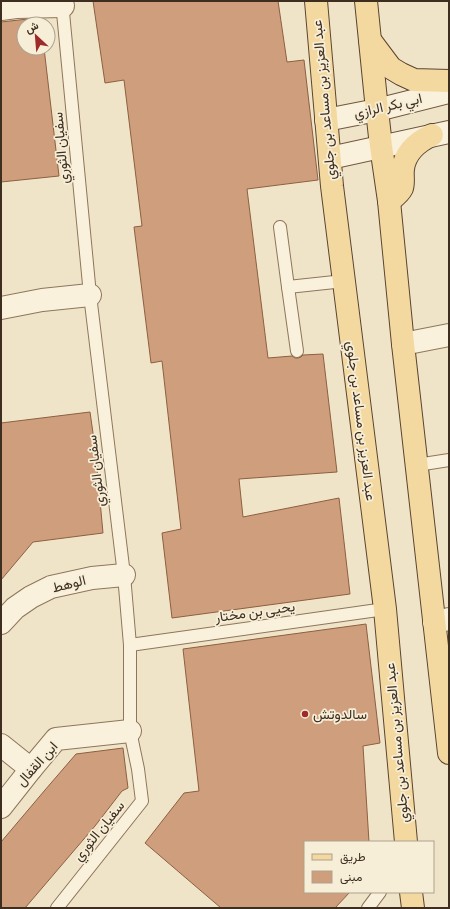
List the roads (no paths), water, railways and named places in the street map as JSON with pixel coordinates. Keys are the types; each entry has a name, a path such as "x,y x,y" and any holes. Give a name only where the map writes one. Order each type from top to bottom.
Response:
{"main road":[{"name":"عبد العزيز بن مساعد بن جلوي","path":"316,1 332,186 385,609 406,841"},
{"path":"366,1 417,465 441,620 449,753"},
{"path":"370,40 391,68 401,74 414,80 449,81"},
{"path":"389,201 401,189 403,183 403,167 407,156 413,147 422,140 440,134"},
{"path":"411,893 413,908"}],"street":[{"path":"1,9 62,4"},
{"name":"ابي بكر الرازي","path":"326,120 377,110 449,92"},
{"path":"330,158 440,134"},
{"path":"1,308 42,300 90,295"},
{"path":"403,344 449,335"},
{"name":"الوهط","path":"1,623 15,608 31,597 51,587 92,578 124,574"},
{"name":"ابن القفال","path":"1,807 56,739 130,731"},
{"path":"1,745 31,769"}],"lane":[{"name":"سفيان الثوري","path":"57,908 142,801 138,769 130,731 130,645 124,574 90,295 62,4"},
{"path":"280,227 297,351"},
{"path":"288,287 344,281"},
{"path":"417,465 449,460"},
{"name":"يحيى بن مختار","path":"130,645 385,609"},
{"path":"368,908 379,893"}],"place":[{"name":"سالدوتش","path":"305,714"}]}
